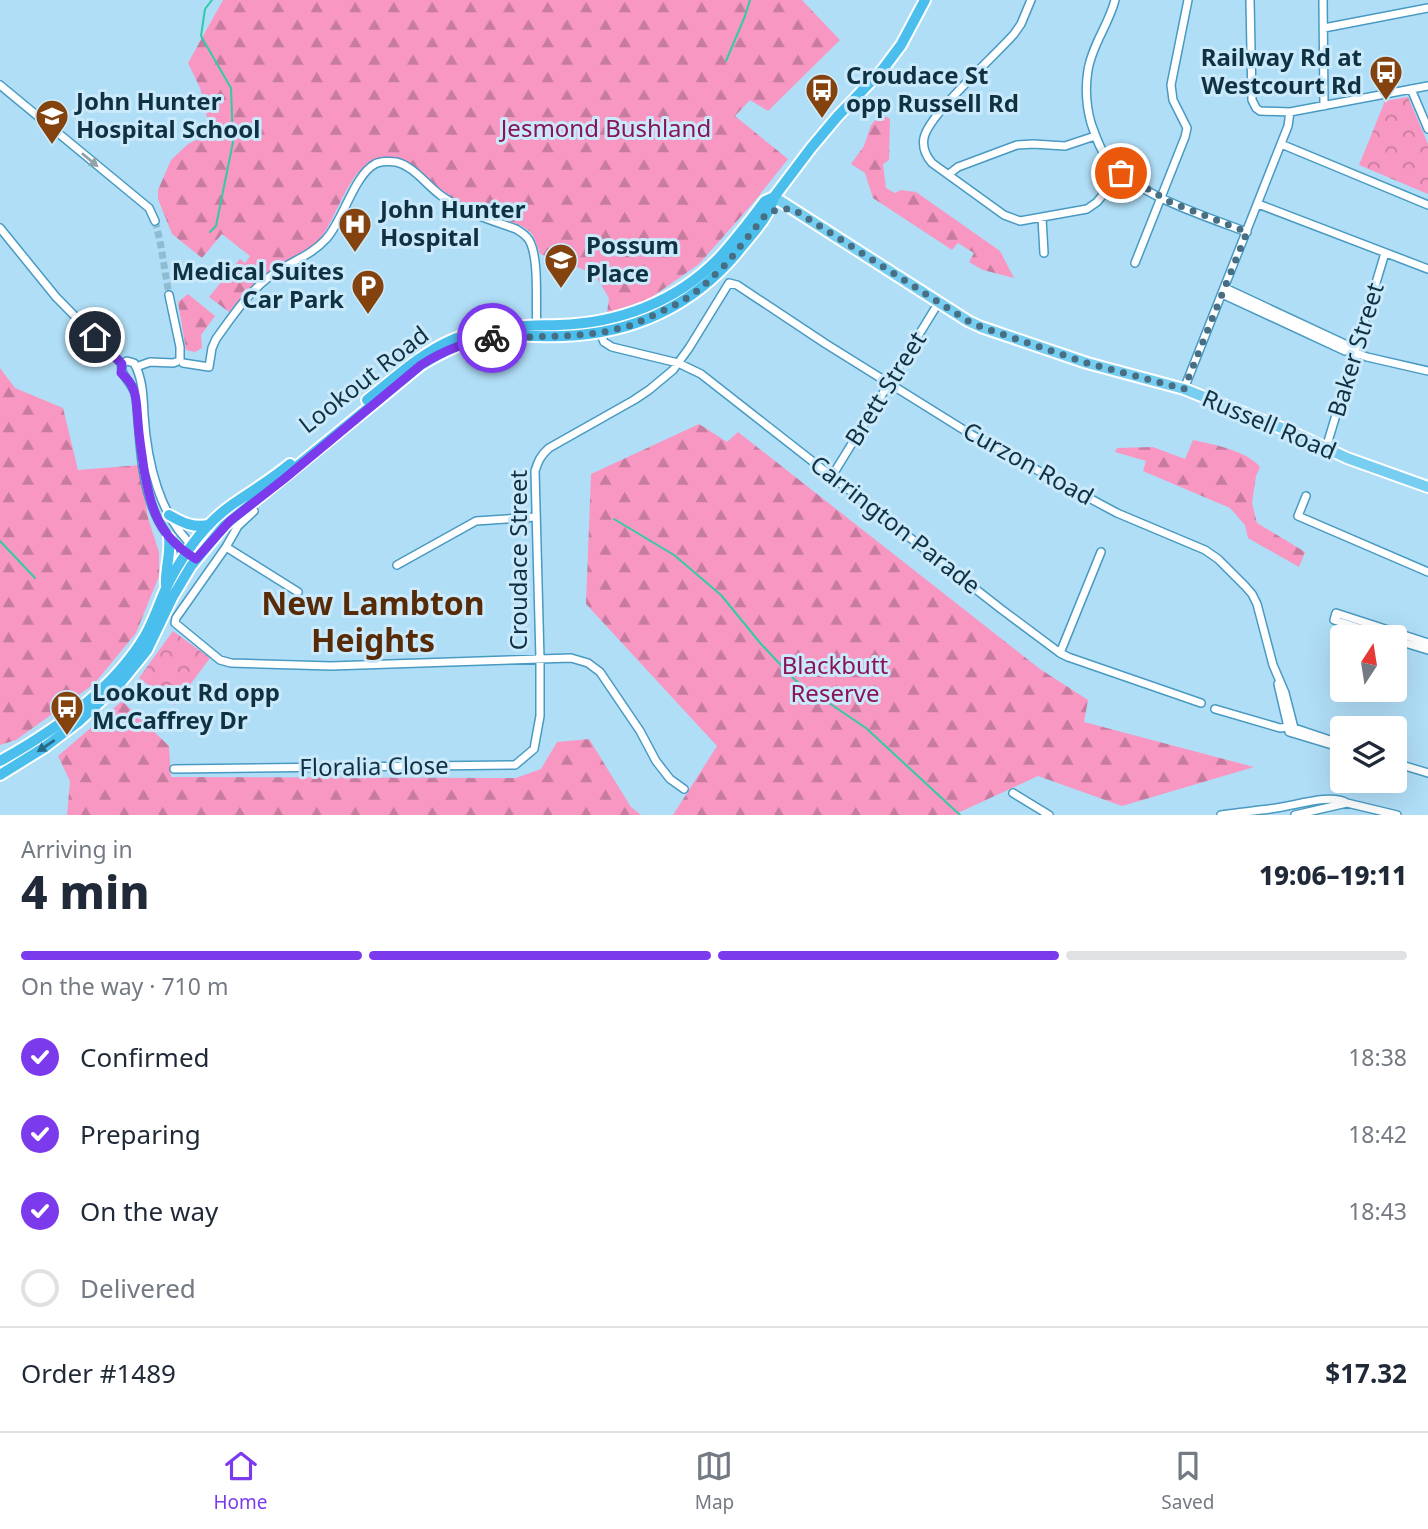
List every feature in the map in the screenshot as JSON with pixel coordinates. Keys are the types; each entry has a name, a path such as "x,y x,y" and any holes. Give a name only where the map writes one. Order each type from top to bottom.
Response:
{"highway":[{"path":"774,197 829,128 901,46 925,0"},
{"name":"Lookout Road","path":"0,775 67,731 121,682 146,650 169,593 180,583 209,525 231,505 283,470 417,359 455,338 503,326 537,331 600,333 633,325 681,302 700,289 727,263 772,207 774,197"},
{"name":"Lookout Road","path":"0,761 56,726 106,686 128,662 194,553 421,365 440,354 479,339 608,320 653,305 698,278 718,259 765,201 774,197"},
{"path":"169,514 190,526 209,525"},
{"path":"169,538 166,573 169,593"}],"main road":[{"name":"Russell Road","path":"774,197 968,321 987,330 1087,363 1184,389 1360,463 1428,487"},
{"path":"767,213 793,209"}],"street":[{"path":"1031,0 1014,34 946,105 925,133 923,145 926,156 1009,218 1020,221 1082,211 1092,206 1121,173"},
{"path":"1115,0 1087,73 1088,111 1095,136 1109,162 1121,173 1161,198 1247,232"},
{"path":"1136,262 1186,131 1186,124 1173,100 1171,85 1188,0"},
{"path":"1250,0 1253,104 1261,111 1290,112 1428,86"},
{"path":"1323,0 1324,106"},
{"path":"1324,28 1428,8"},
{"path":"0,85 149,208 155,221"},
{"path":"1411,89 1428,129"},
{"path":"1184,389 1290,122 1290,112"},
{"path":"949,174 958,167 1017,145 1065,146 1095,136"},
{"path":"1281,144 1428,205"},
{"path":"126,377 134,375 136,369 150,362 180,361 209,366 216,339 253,292 272,275 326,239 362,175 376,163 394,162 403,165 442,197 469,212 516,229 529,239 534,256 537,331"},
{"path":"1258,204 1428,269"},
{"path":"1042,218 1044,253"},
{"path":"0,228 56,297 122,364"},
{"name":"Baker Street","path":"1326,448 1352,351 1385,253"},
{"name":"Croudace Street","path":"540,716 535,471 542,454 634,400 665,377 678,363 729,283"},
{"name":"Curzon Road","path":"729,283 737,285 972,435 1117,513 1205,550 1218,559 1252,594 1257,604 1279,693 1291,727"},
{"path":"1224,291 1347,345 1352,351 1367,357 1428,371"},
{"path":"169,295 180,347 180,361"},
{"name":"Brett Street","path":"832,475 939,302"},
{"name":"Carrington Parade","path":"600,333 604,342 612,347 678,363 701,374 1060,653 1201,703"},
{"path":"122,364 130,361 141,381 150,463 162,502 194,553"},
{"path":"122,364 121,372 135,390 139,438 151,504 169,538 194,553"},
{"path":"1306,496 1298,516 1428,572"},
{"path":"254,511 238,526 176,618 175,623 220,660 231,663 331,666 571,658 589,663 600,672 656,761 670,779 684,789"},
{"path":"397,565 476,522 536,517"},
{"path":"226,547 298,592"},
{"path":"1060,653 1101,552"},
{"path":"180,583 189,600"},
{"path":"169,593 189,600"},
{"path":"1350,625 1334,620 1336,613 1373,625"},
{"path":"1407,636 1428,643"},
{"path":"1407,644 1428,650"},
{"path":"1215,709 1280,728 1291,727 1289,732 1330,743"},
{"name":"Floralia Close","path":"174,769 515,765 534,749 540,716"},
{"path":"1407,766 1428,773"},
{"path":"1013,793 1049,815"},
{"path":"1221,815 1319,800 1342,800 1397,815"},
{"path":"1295,815 1347,803"}],"green space":[{"name":"Jesmond Bushland","path":"223,0 802,0 840,40 768,111 750,100 735,116 788,159 699,264 649,299 607,313 609,298 595,275 566,262 555,265 549,257 540,254 532,234 527,229 459,202 404,162 393,158 379,158 358,173 318,241 259,280 229,312 209,297 240,259 245,263 250,256 222,234 202,258 172,234 158,199 158,190 171,160 188,144 211,133 200,88 188,63"},
{"path":"1408,97 1428,144 1428,194 1359,165 1385,101"},
{"path":"881,114 890,119 889,160 883,164 886,188 895,193 901,190 916,192 1000,251 1014,278 983,270 969,262 974,253 958,243 952,250 873,198 865,173 851,164 864,146 871,125"},
{"path":"188,294 215,316 201,335 202,348 195,352 186,350 178,302"},
{"path":"0,368 15,388 63,408 78,470 140,465 148,518 159,552 159,576 136,633 94,684 16,740 0,745"},
{"name":"Blackbutt Reserve","path":"699,424 727,442 738,432 1040,669 1088,700 1084,722 1254,767 1122,806 1038,776 960,812 959,815 673,815 717,746 586,604 591,474"},
{"path":"1193,440 1239,452 1260,467 1252,503 1257,523 1305,552 1299,567 1248,538 1245,525 1230,508 1143,471 1146,461 1115,452 1117,448 1153,447 1185,459"},
{"path":"173,631 210,658 175,705 139,678"},
{"path":"122,701 169,746 171,777 516,778 541,769 557,742 589,739 631,807 641,815 67,815 70,781 58,756"}],"waterway":[{"path":"210,232 216,226 233,142 231,88 201,36 205,9 212,0"},
{"path":"726,61 750,0"},
{"path":"614,519 674,555 721,595 795,680 866,728 960,815"},
{"path":"0,541 35,578"}],"tunnel":[{"path":"155,221 169,295"}],"way so far":[{"path":"492,338 600,333 633,325 681,302 700,289 727,263 767,213 793,209 981,327 1087,363 1184,389 1247,232 1161,198 1121,173"}],"place":[{"name":"Railway Rd at Westcourt Rd","path":"1386,102"},
{"name":"Croudace St opp Russell Rd","path":"822,120"},
{"name":"John Hunter Hospital School","path":"52,146"},
{"name":"John Hunter Hospital","path":"355,254"},
{"name":"Possum Place","path":"561,290"},
{"name":"Medical Suites Car Park","path":"368,316"},
{"name":"Lookout Rd opp McCaffrey Dr","path":"67,737"}],"district":[{"name":"New Lambton Heights","path":"373,622"}],"route":[{"path":"95,337 122,364 121,373 135,390 139,438 148,491 156,517 178,548 196,559 224,526 421,365 460,345 492,338"}]}
